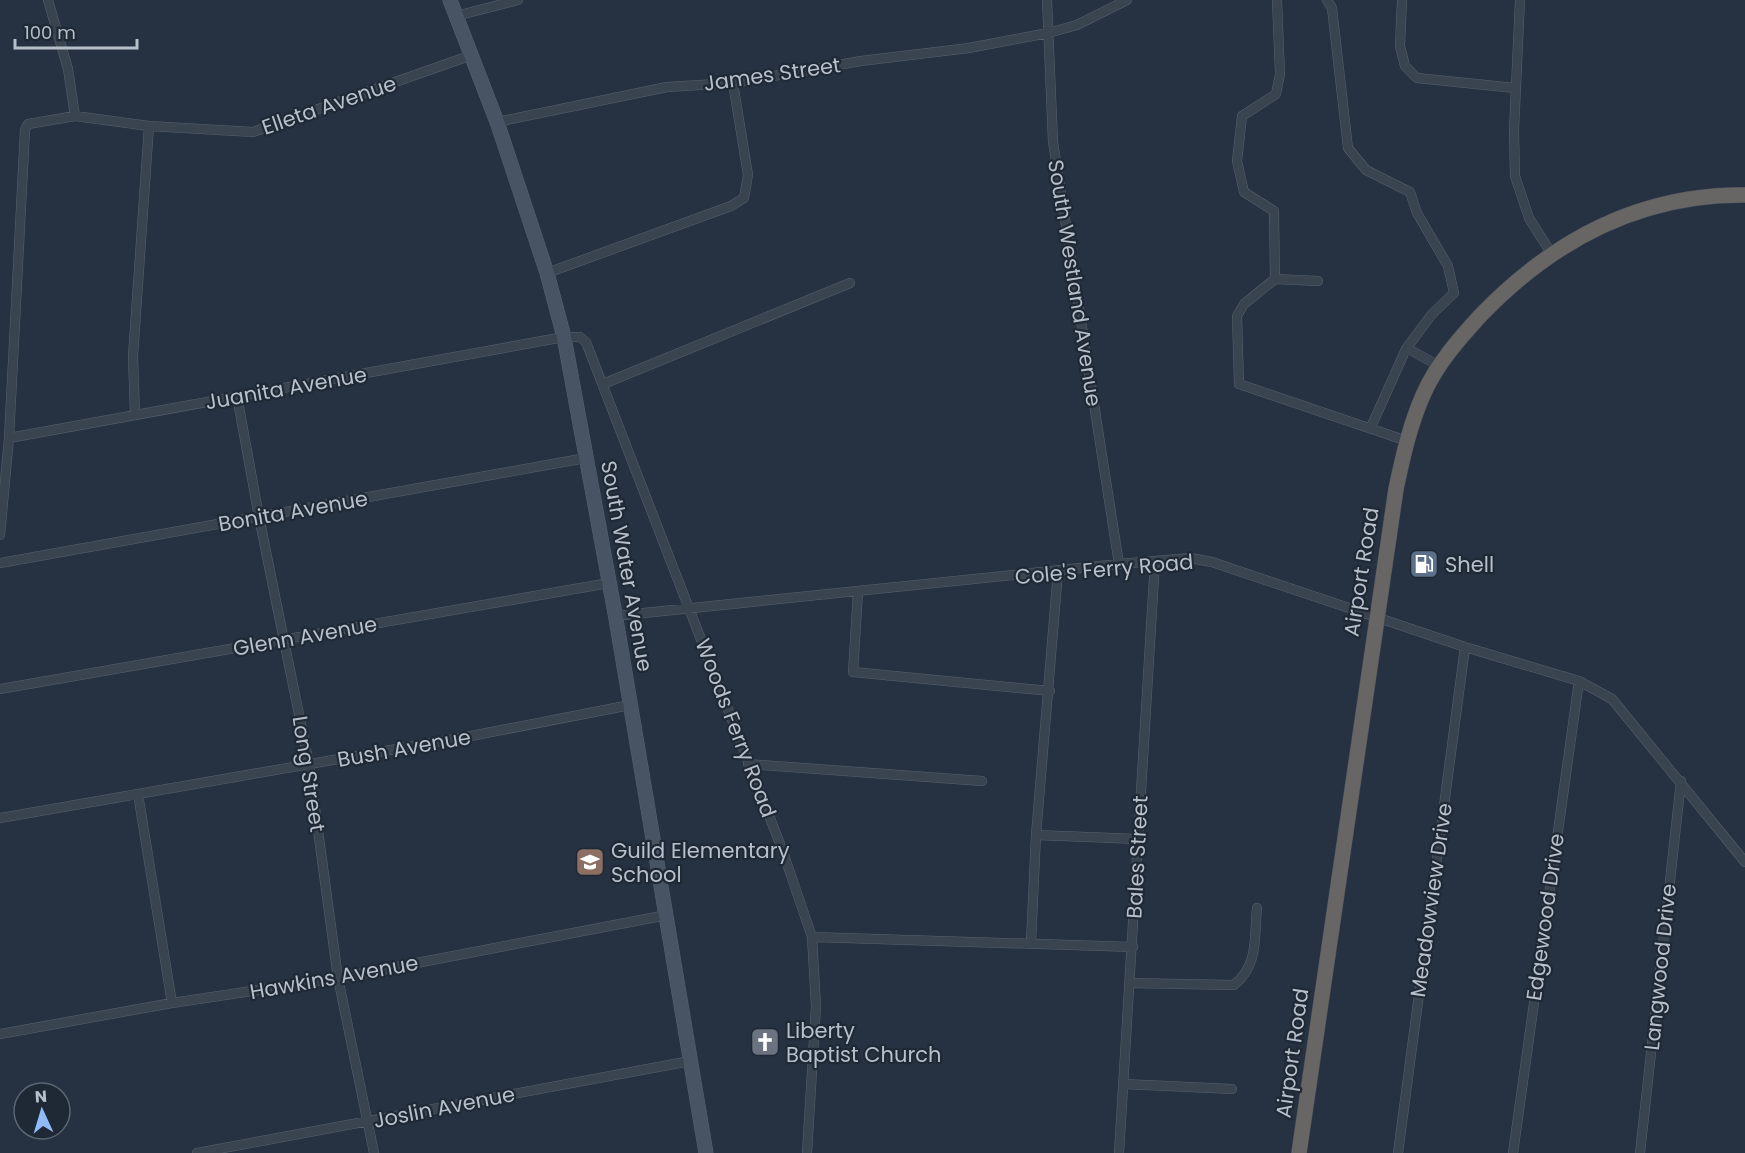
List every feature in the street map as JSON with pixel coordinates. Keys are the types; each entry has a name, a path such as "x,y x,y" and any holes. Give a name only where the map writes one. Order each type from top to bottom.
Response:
{"highway":[{"name":"Airport Road","path":"1299,1153 1375,615 1396,489 1407,441 1424,392 1439,366 1499,297 1551,253 1601,224 1634,213 1697,199 1745,195"}],"main road":[{"name":"South Water Avenue","path":"450,0 497,122 547,273 564,337 615,616 706,1153"}],"street":[{"path":"48,0 68,69 75,116"},
{"path":"456,16 518,0"},
{"name":"South Westland Avenue","path":"1047,0 1051,110 1057,174 1119,564"},
{"name":"James Street","path":"497,122 667,87 733,83 861,61 969,48 1048,33 1077,25 1127,0"},
{"path":"1275,279 1274,211 1244,192 1237,161 1242,116 1276,94 1280,74 1277,0"},
{"path":"1328,0 1332,8 1348,148 1365,170 1410,192 1417,213 1448,266 1454,293 1432,314 1407,348 1371,426"},
{"path":"1402,0 1400,46 1404,66 1417,78 1515,88"},
{"path":"1521,0 1515,88 1515,176 1529,218 1551,253"},
{"name":"Elleta Avenue","path":"9,438 25,130 28,124 75,116 149,126 253,132 472,55"},
{"path":"547,273 731,206 744,198 748,175 733,83"},
{"path":"135,415 133,356 149,126"},
{"path":"1318,281 1275,279 1244,304 1237,316 1239,384 1371,426 1407,441"},
{"path":"603,384 850,283"},
{"name":"Juanita Avenue","path":"9,438 564,337"},
{"name":"Woods Ferry Road","path":"564,337 580,337 586,342 690,610 812,937 816,1006 807,1153"},
{"path":"1407,348 1439,366"},
{"name":"Long Street","path":"237,396 309,764 338,978 374,1153"},
{"path":"0,535 9,438"},
{"name":"Bonita Avenue","path":"0,563 586,458"},
{"name":"Cole's Ferry Road","path":"615,616 1119,564 1190,558 1212,562 1375,615 1465,648 1579,681 1612,699 1745,862"},
{"name":"Bales Street","path":"1119,1153 1155,561"},
{"path":"1031,942 1036,835 1050,691 1058,571"},
{"name":"Glenn Avenue","path":"0,689 286,641 540,592 609,583"},
{"path":"858,592 853,672 1050,691"},
{"name":"Meadowview Drive","path":"1398,1153 1465,648"},
{"name":"Edgewood Drive","path":"1513,1153 1579,681"},
{"name":"Bush Avenue","path":"0,818 471,736 630,705"},
{"path":"748,764 982,781"},
{"name":"Langwood Drive","path":"1640,1153 1680,781"},
{"path":"138,794 172,1003"},
{"path":"1036,835 1138,839"},
{"path":"1129,983 1234,985 1247,975 1252,960 1257,908"},
{"name":"Hawkins Avenue","path":"0,1034 172,1003 338,978 667,915"},
{"path":"812,937 1031,942 1133,947"},
{"name":"Joslin Avenue","path":"198,1153 690,1061"},
{"path":"1124,1084 1232,1089"}],"place":[{"name":"Shell","path":"1424,564"},
{"name":"Guild Elementary School","path":"590,862"},
{"name":"Liberty Baptist Church","path":"765,1042"}]}
